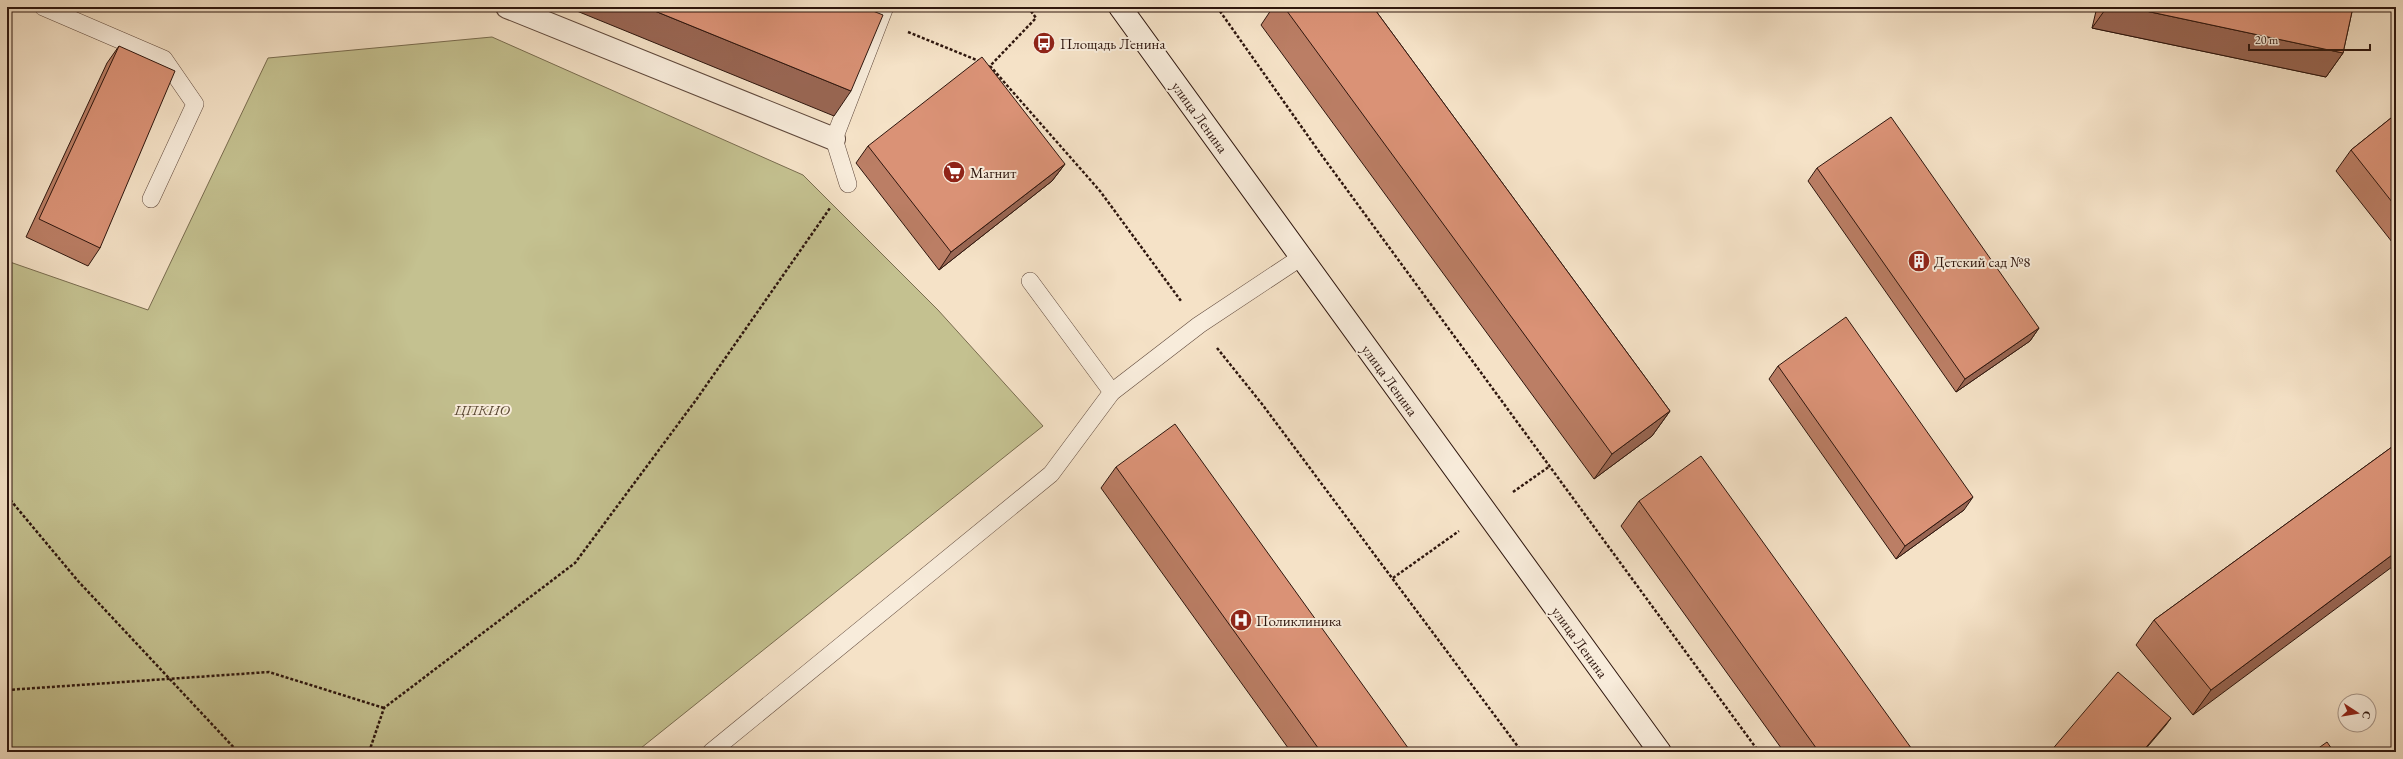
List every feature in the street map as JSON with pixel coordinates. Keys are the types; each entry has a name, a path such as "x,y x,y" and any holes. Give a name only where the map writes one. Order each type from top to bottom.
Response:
{"street":[{"path":"507,7 834,139"},
{"name":"улица Ленина","path":"1120,7 1300,258 1660,752"}],"lane":[{"path":"43,7 164,59 195,104 151,199"},
{"path":"848,184 834,139 882,14"},
{"path":"711,752 1051,474 1112,392 1199,325 1300,258"},
{"path":"1030,281 1112,392"}],"path":[{"path":"990,66 1036,18 1028,7"},
{"path":"1217,7 1320,153 1759,752"},
{"path":"882,14 990,66 1100,191 1199,325 1262,404 1522,752"},
{"path":"369,752 384,708 575,563 696,400 848,184"},
{"path":"7,496 78,581 238,752"},
{"path":"7,690 269,672 384,708"}],"green space":[{"name":"ЦПКИО","path":"492,37 803,175 938,310 1043,426 636,752 7,752 7,261 148,310 268,58"}],"building":[{"path":"645,7 863,7 883,15 851,91"},
{"path":"1284,7 1373,7 1670,411 1612,454"},
{"path":"2127,7 2353,7 2343,53"},
{"path":"119,46 175,71 100,248 39,219"},
{"name":"Магнит","path":"982,57 1065,164 951,252 868,146"},
{"path":"2396,114 2396,207 2351,150"},
{"name":"Детский сад №8","path":"1891,117 2039,328 1965,379 1817,168"},
{"path":"1846,317 1973,497 1905,546 1778,366"},
{"name":"Поликлиника","path":"1175,424 1411,752 1321,752 1116,467"},
{"path":"2396,444 2396,552 2211,690 2154,620"},
{"path":"1701,456 1914,752 1819,752 1639,501"},
{"path":"2118,672 2171,718 2142,752 2050,752"},
{"path":"2327,742 2334,752 2313,752"}],"place":[{"name":"Площадь Ленина","path":"1044,43"},
{"name":"Магнит","path":"954,172"},
{"name":"Детский сад №8","path":"1919,261"},
{"name":"Поликлиника","path":"1241,620"}]}
